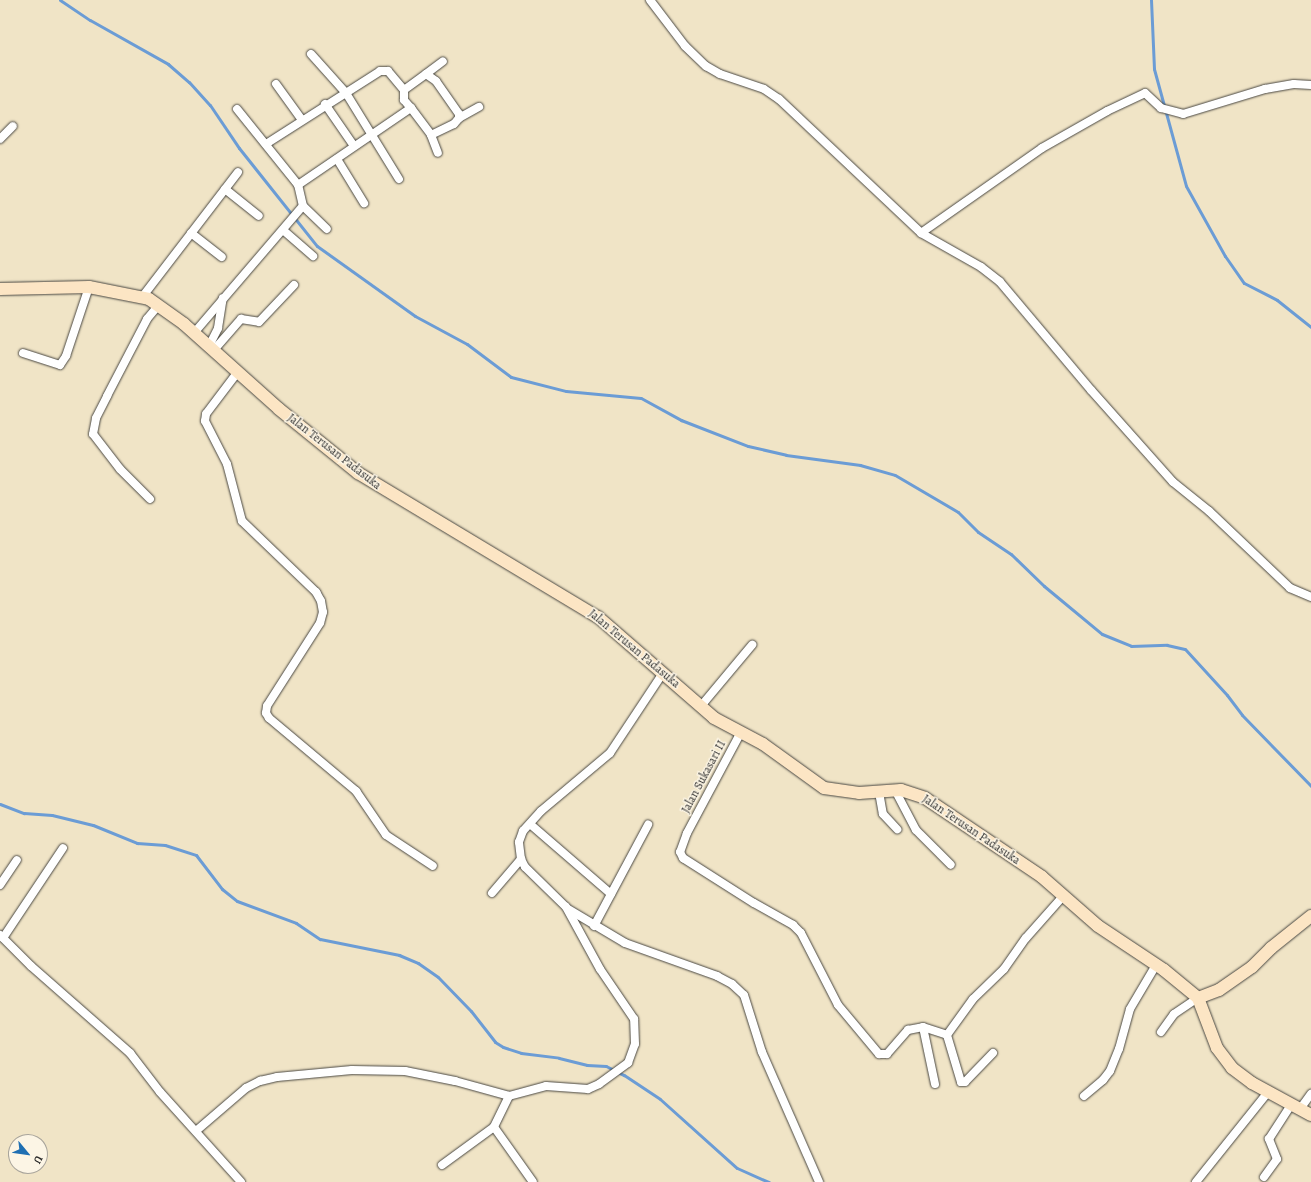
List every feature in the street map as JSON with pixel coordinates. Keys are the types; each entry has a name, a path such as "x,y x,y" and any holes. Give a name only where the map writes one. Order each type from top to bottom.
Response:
{"street":[{"path":"650,0 685,46 706,66 720,74 764,89 779,99 921,233 981,267 1000,282 1173,482 1209,511 1290,588 1311,597"},
{"path":"311,54 346,93 373,133 399,179"},
{"path":"404,90 443,61"},
{"path":"266,144 325,104 383,70 388,71 404,90 404,100 431,135 438,153"},
{"path":"426,74 436,81 459,114 459,118"},
{"path":"276,84 302,120"},
{"path":"921,233 1055,140 1107,110 1145,93 1161,108 1183,114 1265,88 1294,84 1311,85"},
{"path":"325,104 354,146"},
{"path":"431,135 454,124 459,118 479,107"},
{"path":"298,185 411,108"},
{"path":"237,109 298,185 303,206 327,229"},
{"path":"0,139 13,126"},
{"path":"337,159 364,203"},
{"path":"143,296 238,172"},
{"path":"225,189 259,216"},
{"path":"194,333 224,296 303,206"},
{"path":"283,230 313,256"},
{"path":"192,233 222,257"},
{"path":"211,349 241,320 260,322 294,285"},
{"path":"23,353 60,365 66,356 89,287"},
{"name":"Jalan Terusan Padasuka","path":"0,289 89,287 143,296 194,333 237,373 358,473 592,613 714,718 763,744 824,788 848,793 895,790 925,798 1064,895 1098,926 1156,965 1198,998"},
{"path":"211,349 218,328 224,296"},
{"path":"150,499 120,469 93,434 96,418 135,340 158,306"},
{"path":"237,373 206,414 205,421 227,464 242,521 316,592 321,601 323,612 320,623 267,706 266,713 268,718 356,791 386,835 433,866"},
{"path":"701,706 752,644"},
{"path":"663,673 610,754 552,801 530,824 518,842 521,859 525,868 566,907 594,926 625,943 717,976 732,984 744,995 762,1052 819,1182"},
{"name":"Jalan Sukasari II","path":"741,732 680,847 683,858 754,903 793,925 801,933 838,1005 879,1054 887,1054 908,1030 923,1027"},
{"path":"895,790 916,830 951,865"},
{"path":"879,792 883,814 897,829"},
{"path":"530,824 611,894"},
{"path":"594,926 648,824"},
{"path":"63,848 2,937 31,966 130,1053 160,1092 241,1182"},
{"path":"492,893 521,859"},
{"path":"0,885 17,860"},
{"path":"947,1036 973,999 1004,969 1026,938 1064,895"},
{"path":"196,1131 246,1088 260,1081 303,1073 352,1070 405,1071 455,1081 497,1095 509,1096 546,1086 588,1089 599,1084 628,1063 633,1053 636,1032 634,1019 600,969 566,907"},
{"path":"1161,1032 1174,1014 1198,998 1219,990 1252,967 1271,948 1311,916"},
{"path":"1084,1096 1103,1080 1110,1071 1119,1049 1130,1009 1156,965"},
{"path":"1198,998 1217,1048 1228,1064 1268,1092 1311,1115"},
{"path":"923,1027 947,1036"},
{"path":"923,1027 935,1084"},
{"path":"947,1036 962,1082 965,1082 993,1053"},
{"path":"1196,1182 1268,1092"},
{"path":"1264,1177 1277,1159 1269,1139 1296,1107 1311,1094"},
{"path":"442,1165 494,1127 509,1096"},
{"path":"494,1127 533,1182"}],"waterway":[{"path":"60,0 90,20 168,64 189,82 210,105 239,148 317,246 415,316 467,344 511,377 566,391 641,398 681,420 748,446 786,455 860,465 895,475 958,512 978,532 1011,554 1044,586 1102,634 1131,646 1167,645 1185,649 1227,695 1242,715 1311,786"},
{"path":"1151,0 1154,69 1186,186 1225,256 1244,283 1277,300 1311,327"},
{"path":"0,804 24,813 52,815 93,825 137,843 165,845 196,855 222,889 237,901 296,923 320,939 399,955 418,963 438,977 471,1011 495,1042 503,1047 521,1053 559,1058 587,1065 606,1066 624,1075 660,1099 737,1168 769,1182"}]}
